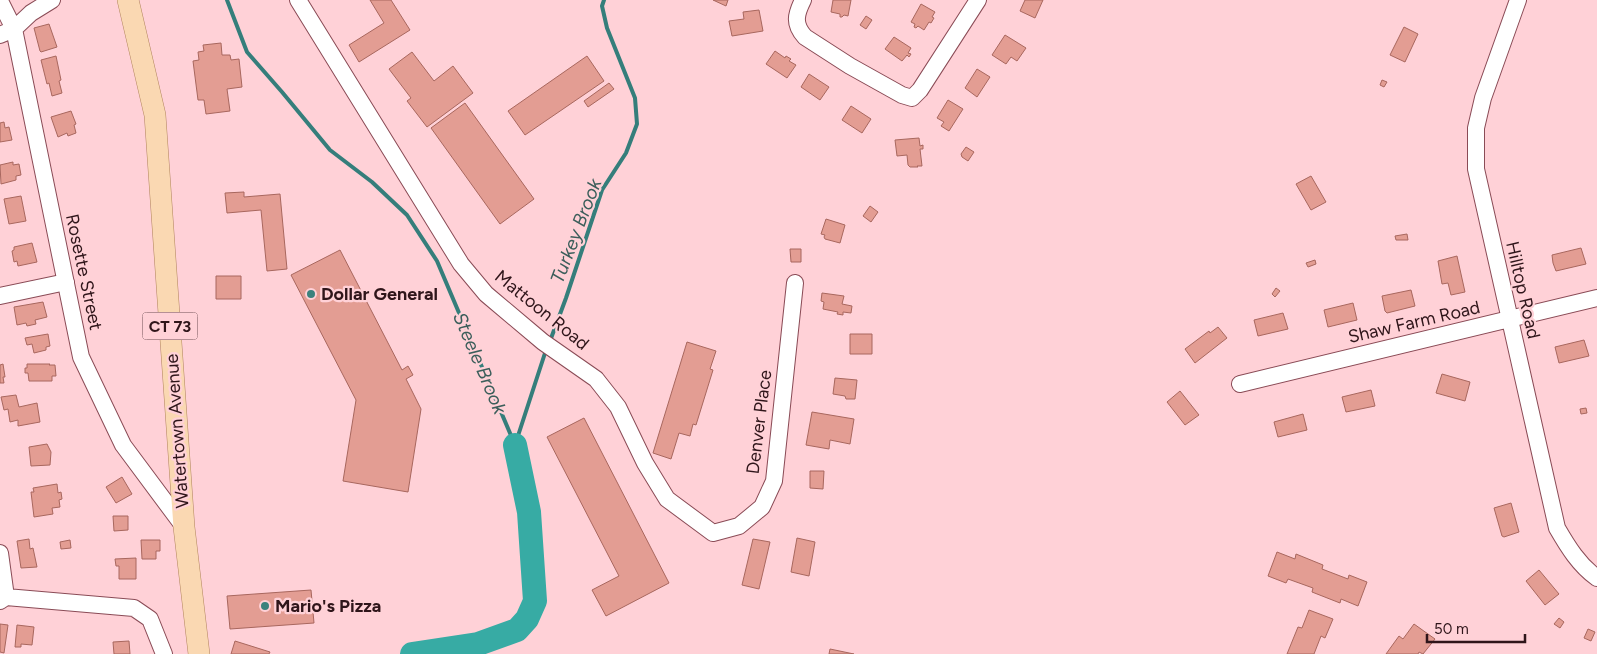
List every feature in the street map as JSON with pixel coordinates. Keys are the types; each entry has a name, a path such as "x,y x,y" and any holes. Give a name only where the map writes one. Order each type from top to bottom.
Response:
{"main road":[{"name":"Watertown Avenue","path":"128,0 154,115 184,527 199,654"}],"street":[{"path":"7,32 31,13 52,0"},
{"name":"Mattoon Road","path":"298,0 461,264 486,294 550,346 596,380 618,407 645,463 668,499 713,533"},
{"path":"803,0 798,12 797,21 799,30 805,37 850,66 902,95 912,98 920,90 978,0"},
{"name":"Hilltop Road","path":"1518,0 1483,98 1476,128 1476,169 1557,528 1570,551 1588,572 1597,578"},
{"name":"Rosette Street","path":"0,1 66,282 81,357 123,445 184,527"},
{"path":"0,296 66,282"},
{"name":"Denver Place","path":"713,533 739,526 762,507 774,481 795,283"},
{"name":"Shaw Farm Road","path":"1240,384 1597,298"},
{"path":"0,553 3,599 134,608 150,619 164,654"}],"building":[{"path":"370,0 391,0 410,30 359,62 349,45 384,23"},
{"path":"713,0 728,0 726,6"},
{"path":"833,0 851,0 848,16 840,17 840,14 831,12"},
{"path":"1025,0 1043,0 1035,18 1020,11"},
{"path":"921,4 935,12 931,23 929,22 924,30 918,26 914,27 915,24 911,22"},
{"path":"759,10 763,31 732,36 729,21 744,19 743,12"},
{"path":"866,16 872,20 866,29 860,25"},
{"path":"49,24 57,47 41,52 34,28"},
{"path":"1404,27 1418,34 1405,62 1390,55"},
{"path":"1005,35 1026,48 1017,61 1011,57 1006,64 992,55"},
{"path":"894,37 911,48 908,53 911,54 909,57 907,55 902,61 885,49"},
{"path":"221,43 222,55 230,55 231,60 239,59 242,87 227,89 230,111 206,114 204,100 198,100 193,61 199,60 198,52 204,51 203,45"},
{"path":"775,51 785,58 786,56 791,59 789,61 796,65 787,78 766,64"},
{"path":"412,52 434,81 453,66 473,93 427,127 407,101 411,98 389,69"},
{"path":"56,56 62,93 52,96 41,60"},
{"path":"587,56 604,81 525,135 508,111"},
{"path":"977,69 990,77 977,97 965,88"},
{"path":"809,74 829,87 820,100 801,87"},
{"path":"1382,80 1387,82 1384,87 1380,85"},
{"path":"609,83 614,89 588,107 584,101"},
{"path":"948,100 963,109 949,131 941,126 944,122 937,118"},
{"path":"465,103 534,199 500,224 431,128"},
{"path":"851,106 871,119 862,133 842,120"},
{"path":"71,111 76,124 74,125 76,133 68,136 67,133 58,137 51,117"},
{"path":"4,122 5,128 9,127 12,140 0,142 0,123"},
{"path":"919,138 920,146 923,145 923,149 920,149 922,166 910,167 907,155 897,156 895,140"},
{"path":"966,147 974,152 968,161 961,154"},
{"path":"13,162 13,165 19,164 21,175 16,176 16,180 1,184 0,165"},
{"path":"1311,176 1326,202 1311,210 1296,184"},
{"path":"244,192 244,197 280,194 287,269 267,271 261,210 227,213 225,193"},
{"path":"21,196 26,221 9,224 4,199"},
{"path":"870,206 878,212 871,222 863,216"},
{"path":"826,219 845,225 840,243 825,239 825,235 821,234"},
{"path":"1407,234 1408,240 1396,240 1395,236"},
{"path":"32,243 37,262 18,266 17,261 14,262 12,251 14,247"},
{"path":"1581,248 1586,264 1556,271 1552,255"},
{"path":"790,249 801,249 801,262 791,262"},
{"path":"340,250 402,370 408,366 413,375 406,379 421,409 408,492 343,481 356,400 291,275"},
{"path":"1457,256 1465,292 1451,295 1448,283 1442,284 1438,261"},
{"path":"1315,260 1316,264 1308,267 1306,263"},
{"path":"216,276 241,276 241,299 216,299"},
{"path":"1276,288 1280,291 1275,297 1272,294"},
{"path":"1411,290 1415,306 1387,313 1385,311 1382,296"},
{"path":"822,293 844,296 842,304 852,306 851,313 843,312 843,315 823,309"},
{"path":"43,302 47,317 35,320 36,324 27,326 26,323 17,325 14,307"},
{"path":"1353,303 1357,320 1328,327 1324,310"},
{"path":"1283,313 1288,329 1258,336 1254,320"},
{"path":"1218,327 1227,338 1195,363 1185,349 1209,331 1210,333"},
{"path":"48,334 50,346 46,347 46,350 34,353 32,344 27,345 25,338"},
{"path":"850,334 872,334 872,354 850,354"},
{"path":"1584,340 1589,356 1559,363 1555,347"},
{"path":"687,342 716,351 710,369 713,370 696,425 693,424 690,436 679,433 671,459 653,453"},
{"path":"3,364 5,377 3,377 4,383 0,383 0,365"},
{"path":"27,364 55,365 56,376 52,376 52,381 29,381 28,373 25,373"},
{"path":"1442,374 1470,382 1465,401 1436,393"},
{"path":"835,378 857,380 855,399 846,399 845,396 833,394"},
{"path":"1371,390 1375,406 1346,412 1342,397"},
{"path":"1180,391 1199,415 1185,425 1167,402"},
{"path":"16,395 19,407 37,403 40,422 18,426 18,420 10,422 8,409 4,410 1,397"},
{"path":"1586,408 1587,413 1581,414 1580,409"},
{"path":"812,412 854,419 850,444 830,440 829,449 806,445"},
{"path":"1303,414 1307,430 1278,437 1274,422"},
{"path":"584,418 669,583 606,616 592,590 619,576 547,437"},
{"path":"47,444 51,452 50,465 31,466 29,447"},
{"path":"810,471 824,471 823,489 810,488"},
{"path":"122,477 132,494 116,503 106,487"},
{"path":"57,484 58,493 61,492 62,499 59,500 60,507 52,508 53,514 34,517 31,492 34,492 33,488"},
{"path":"1511,503 1519,532 1504,537 1502,536 1494,508"},
{"path":"113,516 128,516 128,530 114,531"},
{"path":"797,538 815,542 809,576 791,572"},
{"path":"29,539 30,549 33,548 37,567 21,568 17,541"},
{"path":"753,539 770,542 759,589 742,585"},
{"path":"70,540 71,548 61,549 60,542"},
{"path":"141,540 160,540 160,551 156,551 156,559 142,559"},
{"path":"1277,552 1295,559 1296,554 1323,565 1322,569 1348,579 1349,575 1367,582 1358,606 1341,599 1340,603 1312,592 1313,588 1288,579 1286,583 1268,576"},
{"path":"136,558 136,579 119,579 119,566 116,566 115,559"},
{"path":"1539,570 1559,594 1545,605 1526,581"},
{"path":"311,590 314,623 230,629 227,596"},
{"path":"1309,610 1333,619 1325,638 1321,636 1314,654 1287,654 1298,627 1302,628"},
{"path":"1559,618 1564,622 1560,628 1554,624"},
{"path":"0,624 8,625 4,653 0,652"},
{"path":"1414,624 1435,639 1423,654 1419,652 1418,654 1386,654 1399,636 1403,639"},
{"path":"17,625 34,627 32,645 21,644 21,647 15,647"},
{"path":"1588,629 1595,632 1591,641 1584,638"},
{"path":"129,641 130,654 114,654 113,642"},
{"path":"235,641 270,652 269,654 231,654"},
{"path":"830,649 854,654 829,654"}],"waterway":[{"name":"Steele Brook","path":"227,0 247,52 330,150 372,182 407,215 437,261 515,445"},
{"name":"Turkey Brook","path":"550,341 602,190 626,153 637,124 635,98 607,28 602,6 604,0"},
{"name":"Turkey Brook","path":"515,445 546,350"},
{"name":"Steele Brook","path":"412,654 478,644 517,630 527,619 535,601 529,512 515,445"}],"place":[{"name":"Dollar General","path":"311,294"},
{"name":"Mario's Pizza","path":"265,606"}]}
